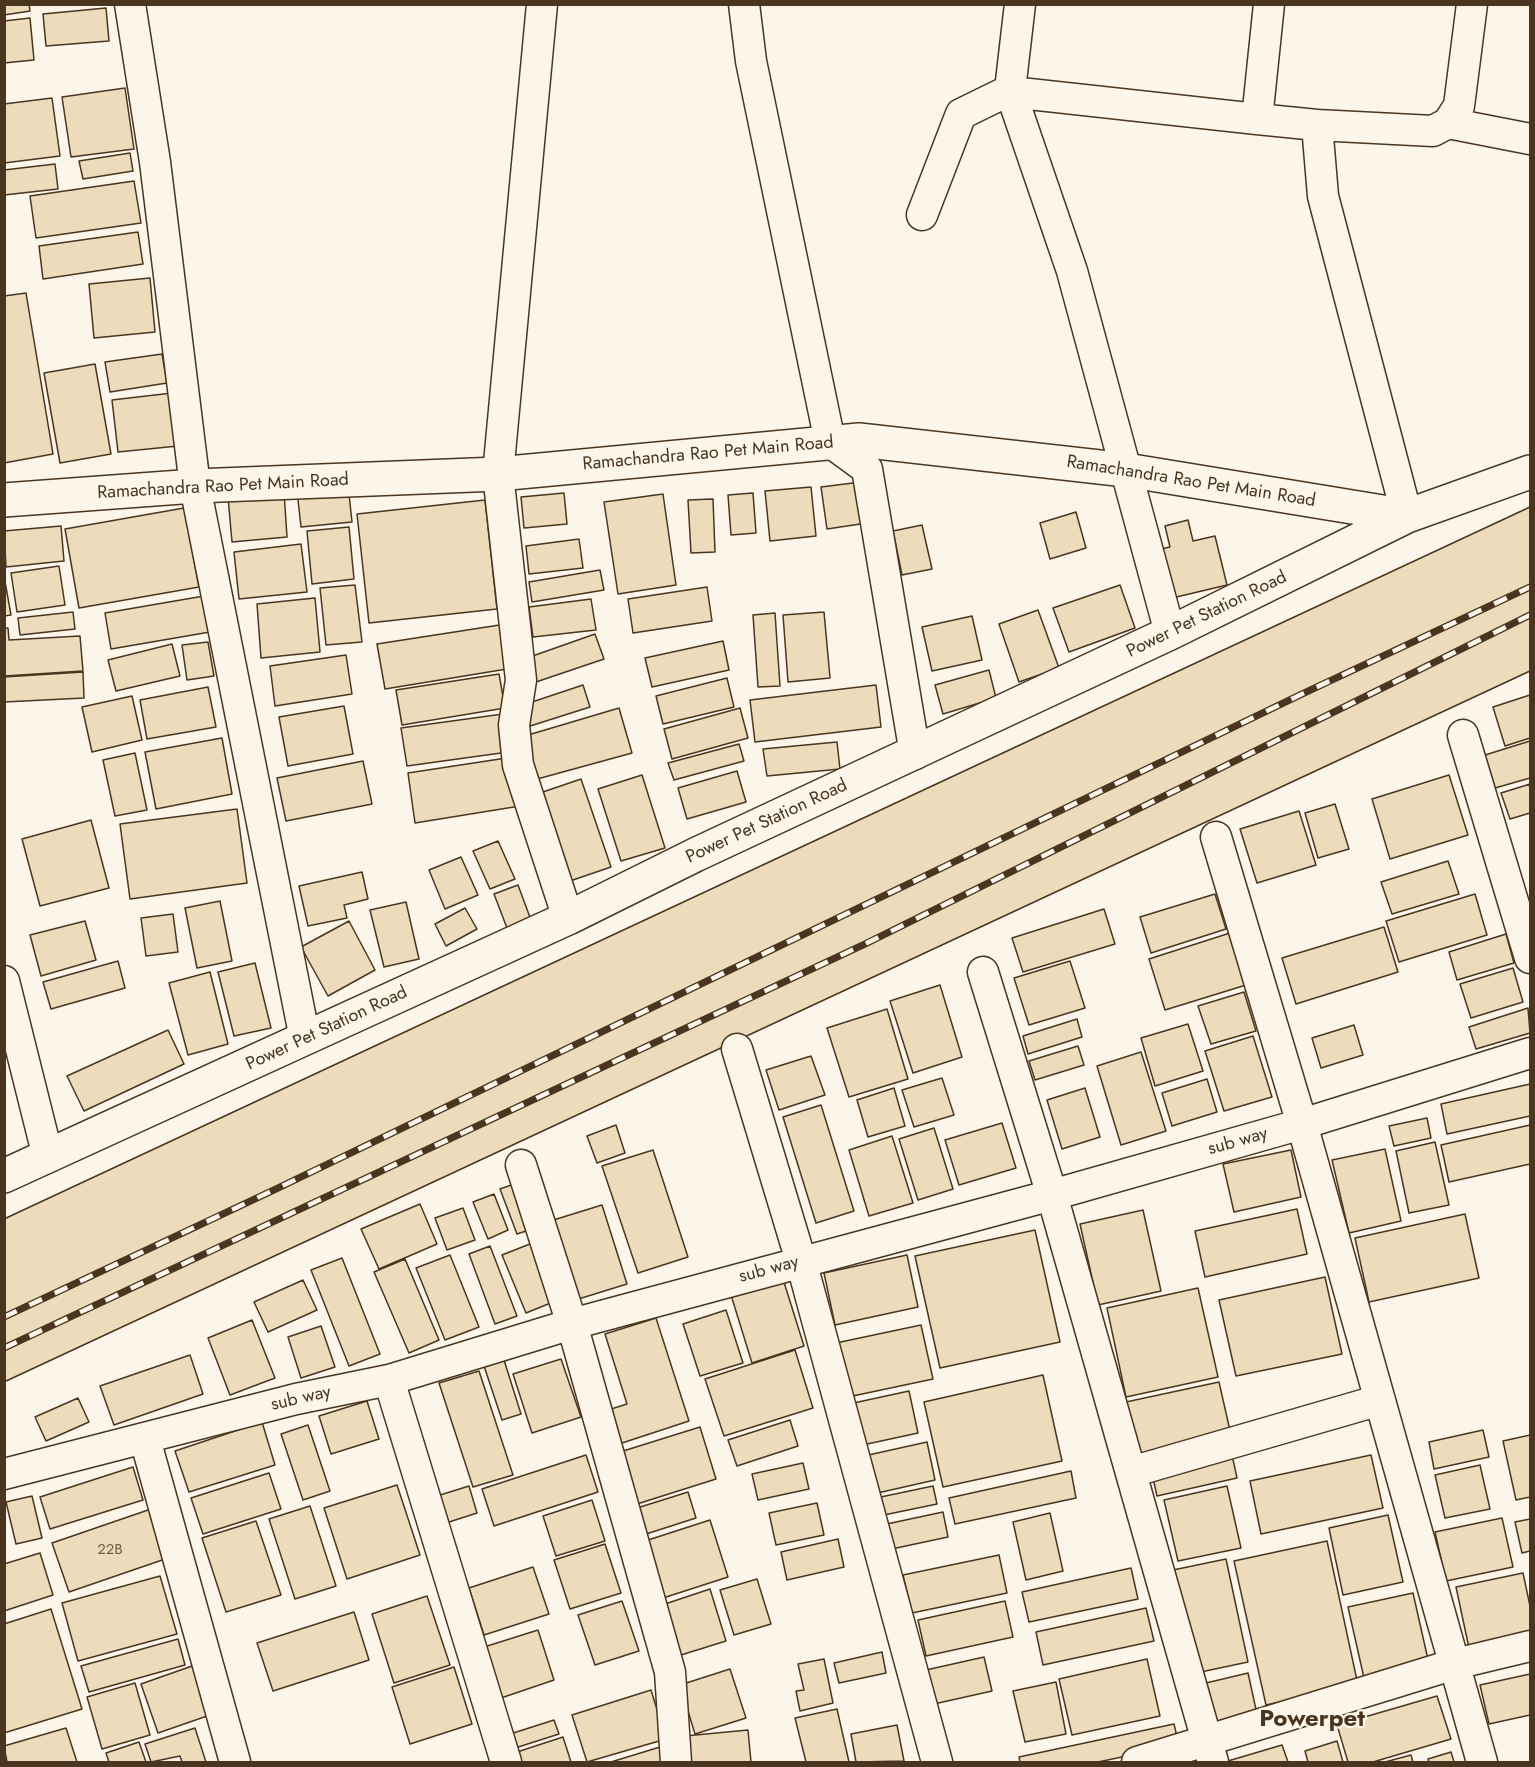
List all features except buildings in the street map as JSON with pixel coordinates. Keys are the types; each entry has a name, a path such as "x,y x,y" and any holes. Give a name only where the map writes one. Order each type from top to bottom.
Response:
{"street":[{"path":"130,4 155,162 195,486 305,1039"},
{"path":"542,4 498,474 521,680 514,724 518,765 568,918"},
{"path":"744,4 753,73 830,442 867,469 915,754"},
{"path":"1020,4 1010,91 1072,271 1170,633"},
{"path":"1257,119 1269,4"},
{"path":"922,215 961,114 1010,91 1317,125 1433,131 1448,123 1459,106 1472,4"},
{"path":"1448,123 1530,139"},
{"path":"1317,125 1323,196 1407,516"},
{"name":"Ramachandra Rao Pet Main Road","path":"4,500 195,486 498,474 858,440 1126,470 1407,516"},
{"name":"Power Pet Station Road","path":"4,1176 568,918 696,855 1170,633 1407,516 1530,472"},
{"path":"1463,735 1530,958"},
{"path":"1216,837 1302,1124 1482,1762"},
{"path":"983,972 1052,1195 1210,1751"},
{"path":"4,981 48,1157"},
{"path":"737,1049 801,1261 937,1762"},
{"name":"sub way","path":"4,1474 296,1398 389,1380 572,1324 1052,1195 1302,1124 1530,1053"},
{"path":"521,1165 572,1324 670,1672 676,1762"},
{"path":"389,1380 506,1762"},
{"path":"1131,1472 1380,1400"},
{"path":"145,1439 235,1762"},
{"path":"1137,1762 1210,1751 1455,1664 1530,1646"}],"railway":[{"path":"4,1317 276,1189 1302,694 1530,587"},
{"path":"4,1348 865,944 1530,615"}],"district":[{"name":"Powerpet","path":"1312,1720"}]}
